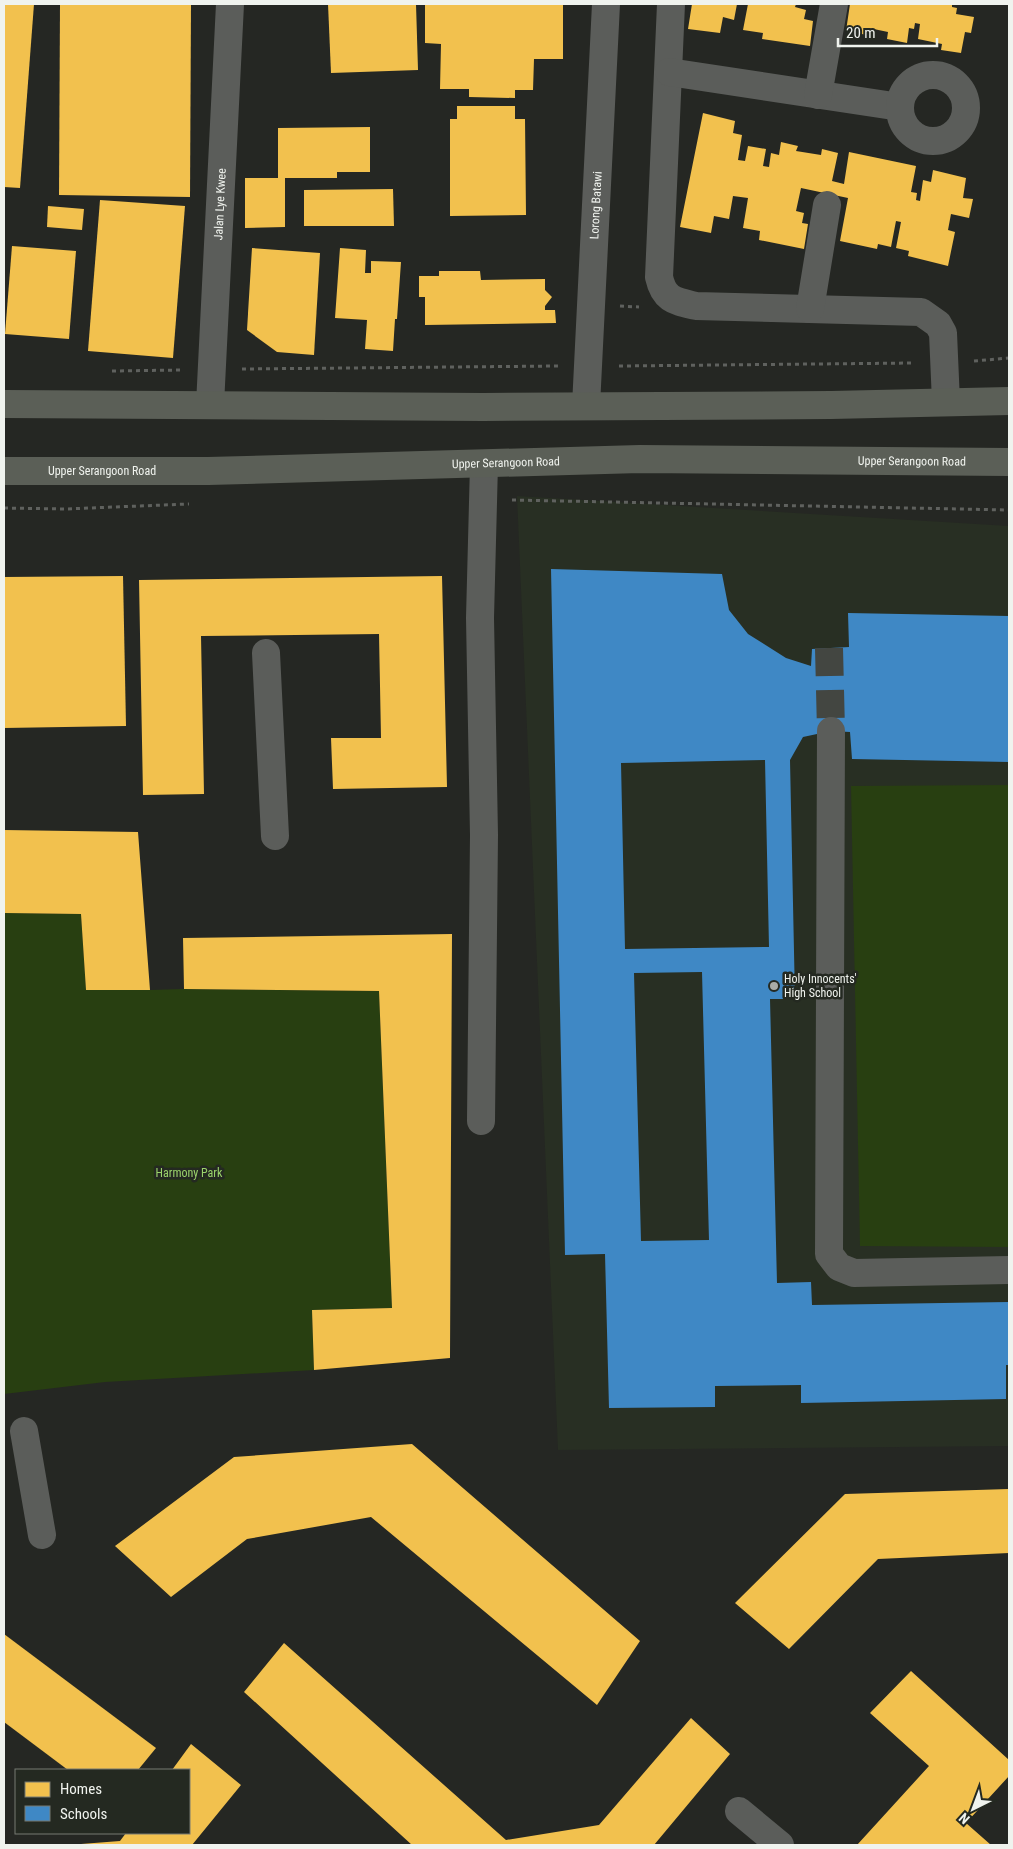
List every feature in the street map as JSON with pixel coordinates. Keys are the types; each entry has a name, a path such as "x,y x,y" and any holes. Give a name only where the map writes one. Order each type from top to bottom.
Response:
{"main road":[{"path":"4,404 483,408 830,405 1009,401"},
{"name":"Upper Serangoon Road","path":"4,471 208,471 640,459 1009,462"}],"street":[{"name":"Jalan Lye Kwee","path":"210,405 230,4"},
{"name":"Lorong Batawi","path":"586,406 606,4"},
{"path":"672,4 661,287 672,300 696,306 921,312 938,324 943,333 946,402"},
{"path":"818,95 834,4"},
{"path":"669,72 900,107"},
{"path":"810,309 827,205"},
{"path":"481,1121 484,835 480,618 484,464"},
{"path":"266,653 275,836"},
{"path":"831,731 829,1254 839,1267 854,1273 1009,1270"},
{"path":"24,1431 42,1535"},
{"path":"764,1845 736,1815 780,1845"}],"path":[{"path":"102,372 211,369 943,363 1009,358"}],"shaded area":[{"name":"Holy Innocents' High School","path":"517,496 1009,526 1009,1446 558,1450"}],"green space":[{"path":"1009,785 1009,1247 860,1246 851,786"},
{"name":"Harmony Park","path":"4,913 81,914 86,990 379,991 392,1308 312,1310 314,1370 105,1382 4,1394"}],"building: Homes":[{"path":"4,4 34,4 20,188 4,187"},
{"path":"60,4 191,4 190,197 59,195"},
{"path":"328,4 416,4 418,70 331,73"},
{"path":"425,4 563,4 563,59 534,59 533,90 515,90 515,98 469,97 469,89 440,89 441,44 425,43"},
{"path":"692,4 737,4 734,20 723,17 720,33 688,29"},
{"path":"748,4 796,4 795,7 806,10 804,19 813,21 810,46 762,39 763,33 743,30"},
{"path":"850,4 952,4 952,7 957,8 956,14 974,17 971,33 965,32 961,53 941,50 942,44 918,39 920,24 915,23 914,29 909,28 907,43 887,39 888,32 869,28 867,35 846,31"},
{"path":"457,106 515,106 515,119 525,119 526,215 450,216 450,119 457,119"},
{"path":"703,113 735,121 733,133 742,135 738,160 745,161 748,146 766,149 763,166 769,167 771,153 779,155 781,142 798,146 796,151 821,155 822,149 838,153 832,181 844,184 849,152 916,166 911,192 917,193 916,200 920,201 923,180 931,182 933,170 966,178 963,198 973,199 969,218 951,214 948,230 955,232 948,266 908,256 909,251 896,248 901,222 896,221 891,247 878,244 877,249 840,241 848,198 801,188 796,211 804,213 802,223 808,224 804,249 759,240 760,231 743,228 748,198 733,196 729,219 714,216 711,233 680,227"},
{"path":"370,127 370,172 337,172 337,178 285,178 285,227 245,228 245,178 278,178 278,128"},
{"path":"393,189 394,226 304,226 304,190"},
{"path":"100,200 185,206 173,358 88,351"},
{"path":"48,206 84,209 82,230 47,227"},
{"path":"12,246 76,251 69,339 5,334"},
{"path":"252,248 320,253 314,355 277,352 247,330"},
{"path":"340,248 366,250 365,273 371,273 371,261 401,262 393,351 365,349 367,320 335,318"},
{"path":"439,271 480,271 481,280 545,279 545,290 552,297 545,306 545,310 555,310 556,323 425,325 425,297 419,297 419,276 439,276"},
{"path":"123,576 126,726 4,728 4,577"},
{"path":"442,576 447,787 333,789 331,738 381,738 379,634 201,636 204,794 143,795 139,580"},
{"path":"4,830 138,832 150,990 86,990 81,914 4,913"},
{"path":"452,934 450,1358 314,1370 312,1310 392,1308 379,991 184,989 183,938"},
{"path":"412,1444 640,1641 597,1705 371,1517 247,1539 171,1597 115,1546 234,1457"},
{"path":"1009,1489 1009,1553 878,1559 789,1649 735,1603 845,1494"},
{"path":"4,1634 156,1748 139,1769 67,1769 4,1722"},
{"path":"284,1643 506,1840 599,1825 691,1718 730,1754 654,1845 412,1845 244,1692"},
{"path":"911,1671 1009,1760 1009,1776 966,1823 991,1845 857,1845 929,1766 870,1713"},
{"path":"191,1744 241,1785 192,1845 81,1844 120,1841 125,1834 190,1834 190,1769 173,1769"}],"building: Schools":[{"path":"551,569 722,574 729,610 748,634 786,658 811,666 812,649 849,647 848,613 1009,616 1009,762 852,759 850,732 831,731 803,737 790,760 795,999 770,999 777,1283 811,1282 812,1305 1009,1302 1009,1365 1006,1365 1006,1399 801,1403 801,1385 715,1386 715,1407 609,1408 605,1254 565,1255","holes":["765,760 769,947 625,949 621,763","702,972 709,1240 641,1241 634,973"]}],"tunnel":[{"path":"829,648 831,731"}],"place":[{"name":"Holy Innocents' High School","path":"774,986"}]}
